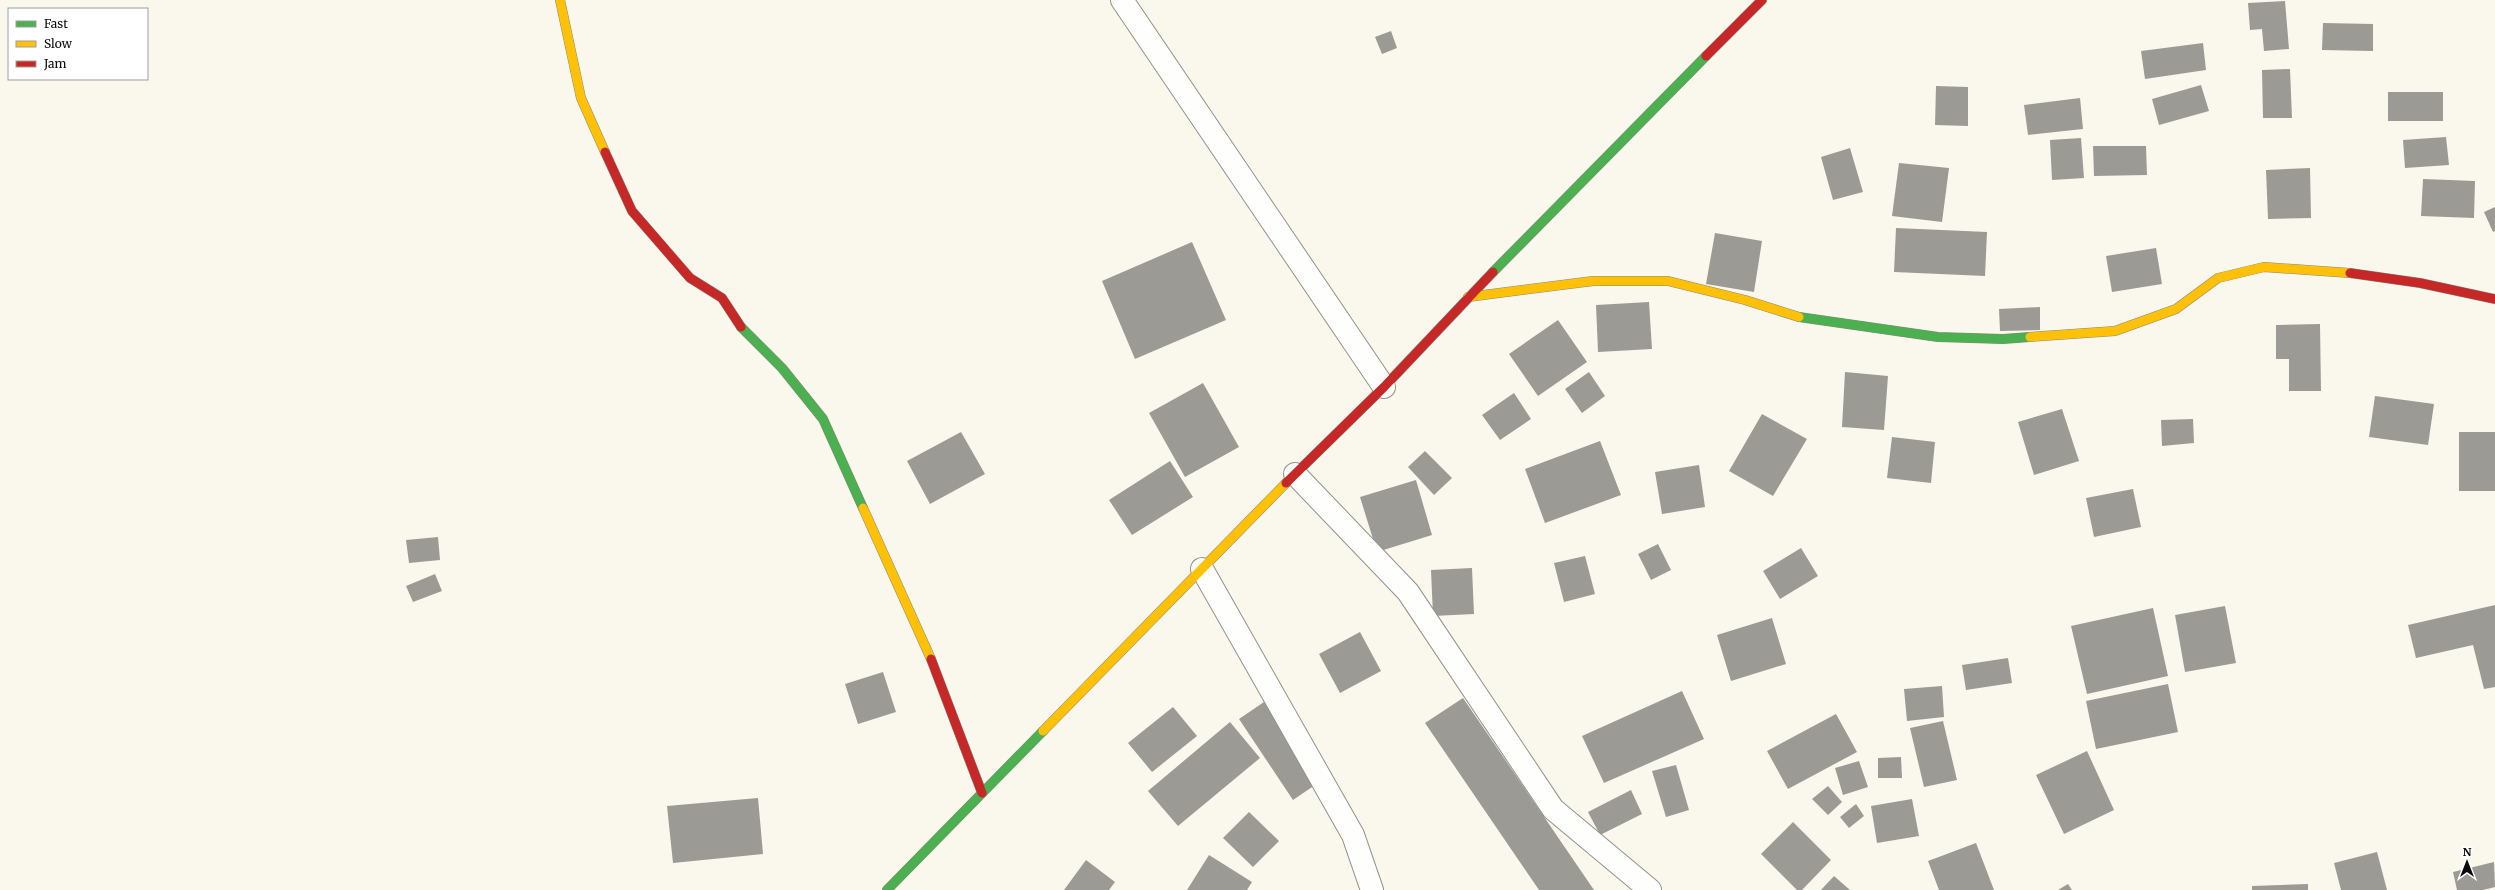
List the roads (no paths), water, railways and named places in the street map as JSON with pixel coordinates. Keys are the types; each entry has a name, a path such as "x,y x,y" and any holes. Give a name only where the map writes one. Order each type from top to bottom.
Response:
{"street":[{"path":"560,0 581,98 632,211 690,278 722,298 746,334 782,368 824,419 928,654 982,793"},
{"path":"1122,0 1384,387"},
{"path":"888,890 1295,474 1384,387 1468,297 1762,0"},
{"path":"1468,297 1593,281 1668,281 1745,300 1808,320 1938,337 2003,339 2115,331 2176,309 2218,278 2264,267 2326,270 2420,283 2495,299"},
{"path":"1295,474 1408,592 1553,809 1650,890"},
{"path":"1202,569 1353,835 1372,890"}]}
